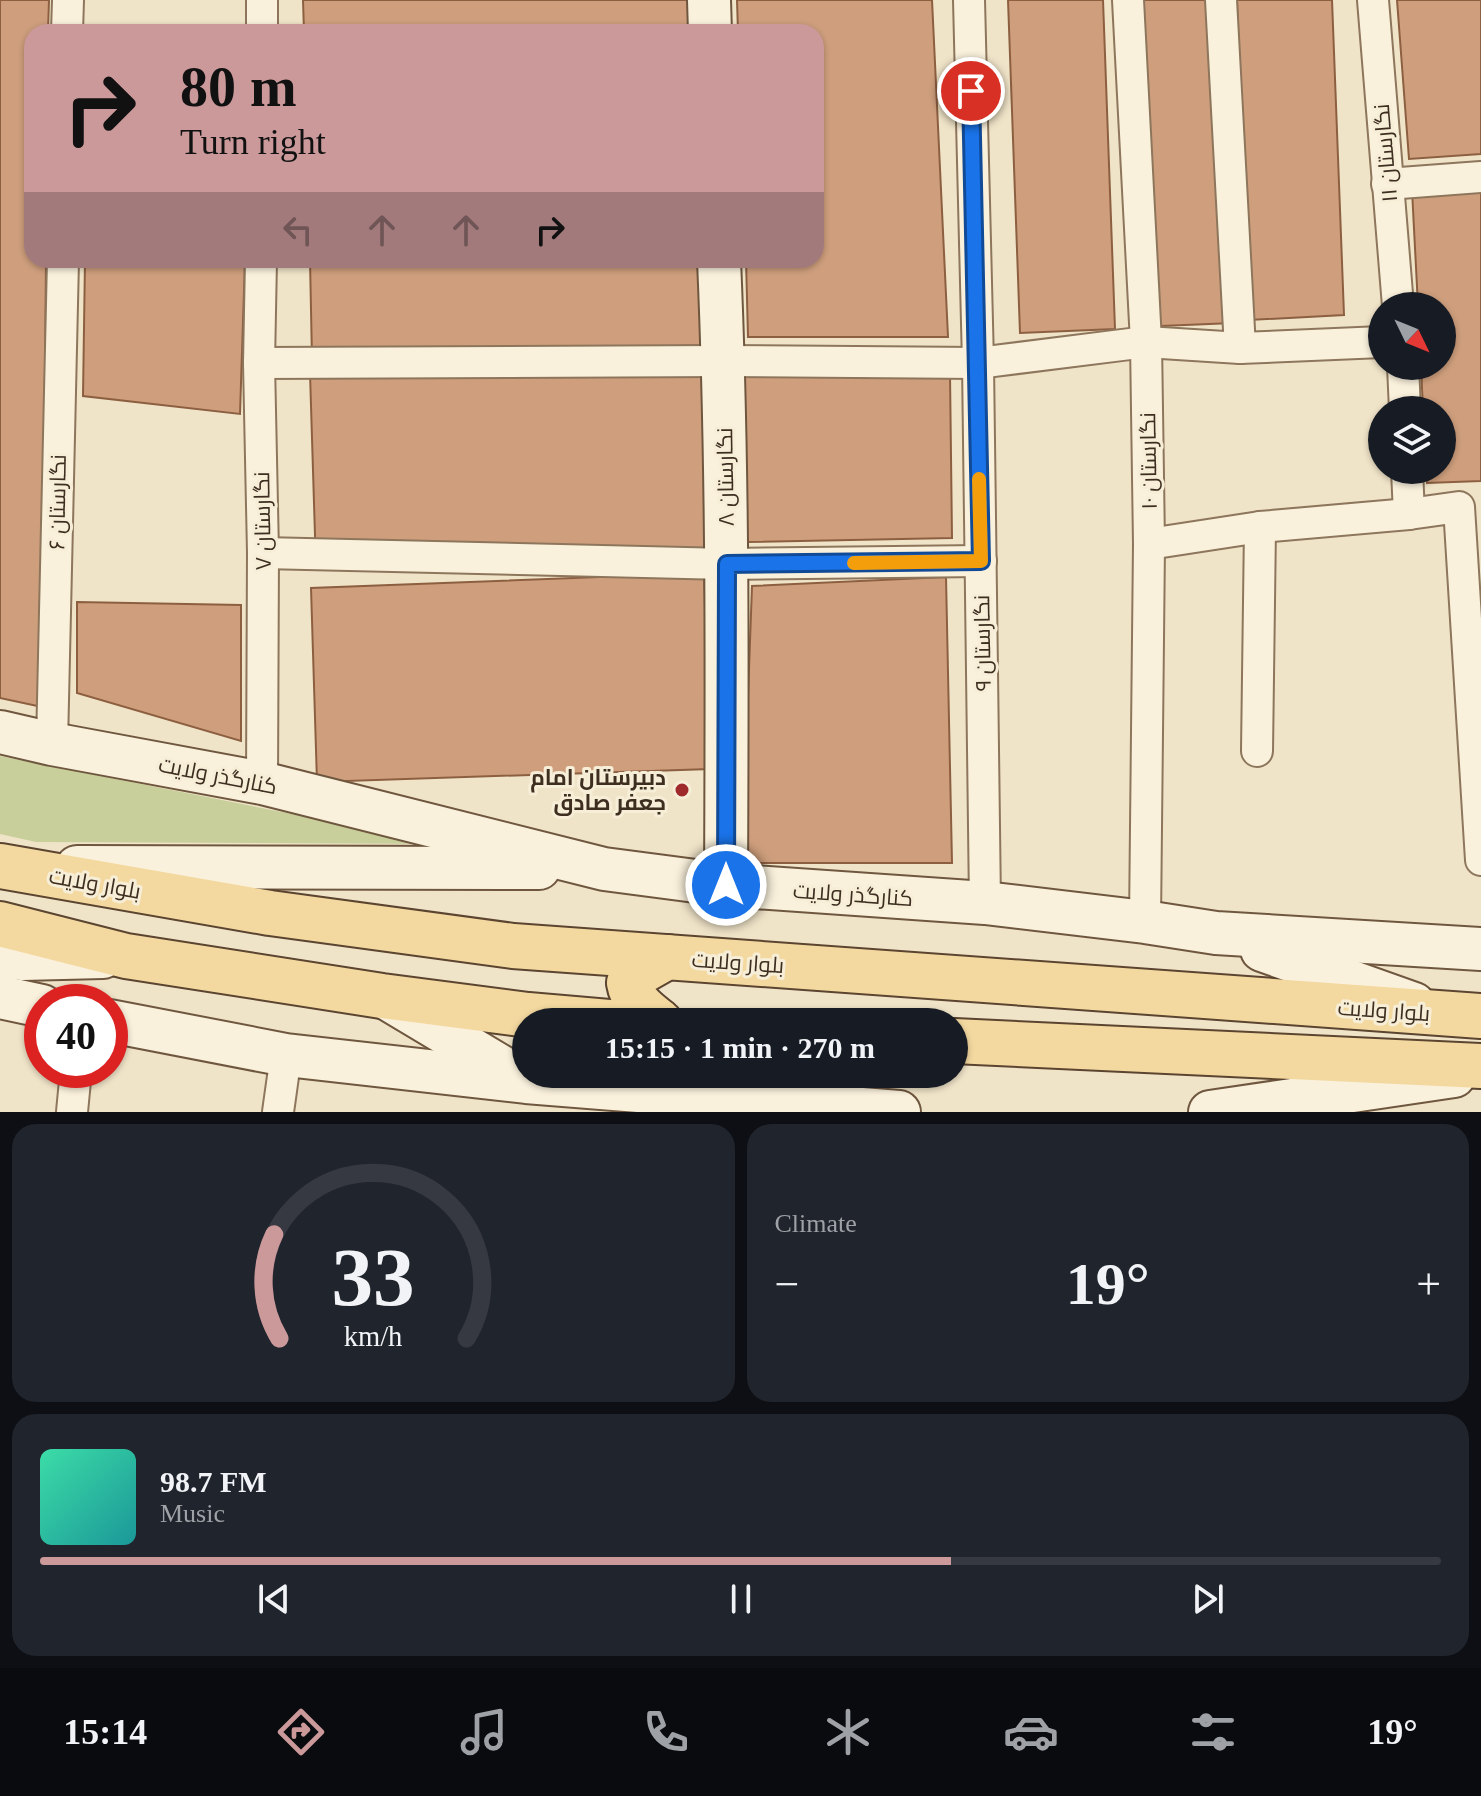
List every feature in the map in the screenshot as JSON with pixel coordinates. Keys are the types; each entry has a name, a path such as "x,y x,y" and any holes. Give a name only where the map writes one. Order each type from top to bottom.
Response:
{"main road":[{"path":"709,0 710,24"},
{"name":"نگارستان ۸","path":"719,268 727,564 726,885"},
{"name":"کنارگذر ولایت","path":"0,732 262,783 604,869 726,885 985,903 1216,933 1481,949"},
{"path":"2,866 604,869"},
{"name":"بلوار ولایت","path":"2,866 270,913 513,946 1463,1015"},
{"path":"0,924 126,956 512,1013"},
{"path":"1216,933 1463,1015"},
{"path":"513,946 573,963 584,979 585,988 575,1000 550,1008"},
{"path":"0,956 22,959 126,956"},
{"path":"644,1008 631,994 629,983 637,974 667,957"},
{"path":"382,996 512,1074"},
{"path":"0,997 24,1002"},
{"path":"128,1024 286,1055 512,1080"},
{"path":"968,1042 1481,1069"},
{"path":"1210,1112 1481,1069"},
{"path":"601,1088 899,1112"}],"street":[{"path":"67,24 68,0"},
{"path":"262,0 262,24"},
{"name":"نگارستان ۹","path":"969,0 978,363 985,903"},
{"name":"نگارستان ۱۰","path":"1128,0 1146,342 1149,544 1145,922"},
{"path":"1221,0 1240,348"},
{"name":"نگارستان ۱۱","path":"1373,0 1397,292"},
{"path":"1387,184 1481,177"},
{"name":"نگارستان ۶","path":"52,744 63,268"},
{"name":"نگارستان ۷","path":"261,268 262,783"},
{"path":"259,363 978,363 1146,342 1240,348 1368,343"},
{"path":"1408,484 1409,514"},
{"path":"1149,544 1260,527 1459,507 1481,860"},
{"path":"1257,751 1260,527"},
{"path":"263,553 727,564 981,561"},
{"path":"278,1112 286,1055"},
{"path":"72,1112 74,1088"}],"green space":[{"path":"0,756 443,844 36,842 0,834"}],"building":[{"path":"0,0 49,0 48,24 24,24 24,268 46,268 42,707 0,698"},
{"path":"303,0 697,0 697,24 304,24"},
{"path":"737,0 932,0 948,337 748,337 746,268 824,268 824,24 738,24"},
{"path":"1008,0 1103,0 1115,329 1020,333"},
{"path":"1125,0 1221,0 1233,323 1137,327"},
{"path":"1237,0 1332,0 1344,315 1249,320"},
{"path":"1397,0 1481,0 1481,154 1409,159"},
{"path":"1481,186 1481,481 1456,482 1456,396 1422,396 1422,380 1456,380 1456,292 1417,292 1412,190"},
{"path":"85,268 245,268 240,414 83,396"},
{"path":"310,268 703,268 706,345 312,359"},
{"path":"703,359 710,554 316,568 310,373"},
{"path":"743,371 950,374 952,538 746,542"},
{"path":"704,573 710,769 317,782 311,588"},
{"path":"946,577 952,863 742,863 752,586"},
{"path":"77,602 241,605 241,741 77,693"}],"slow traffic":[{"path":"854,563 981,561 979,479"}],"place":[{"name":"دبیرستان امام جعفر صادق","path":"682,790"}],"route":[{"path":"726,885 727,564 981,561 971,91"}]}
